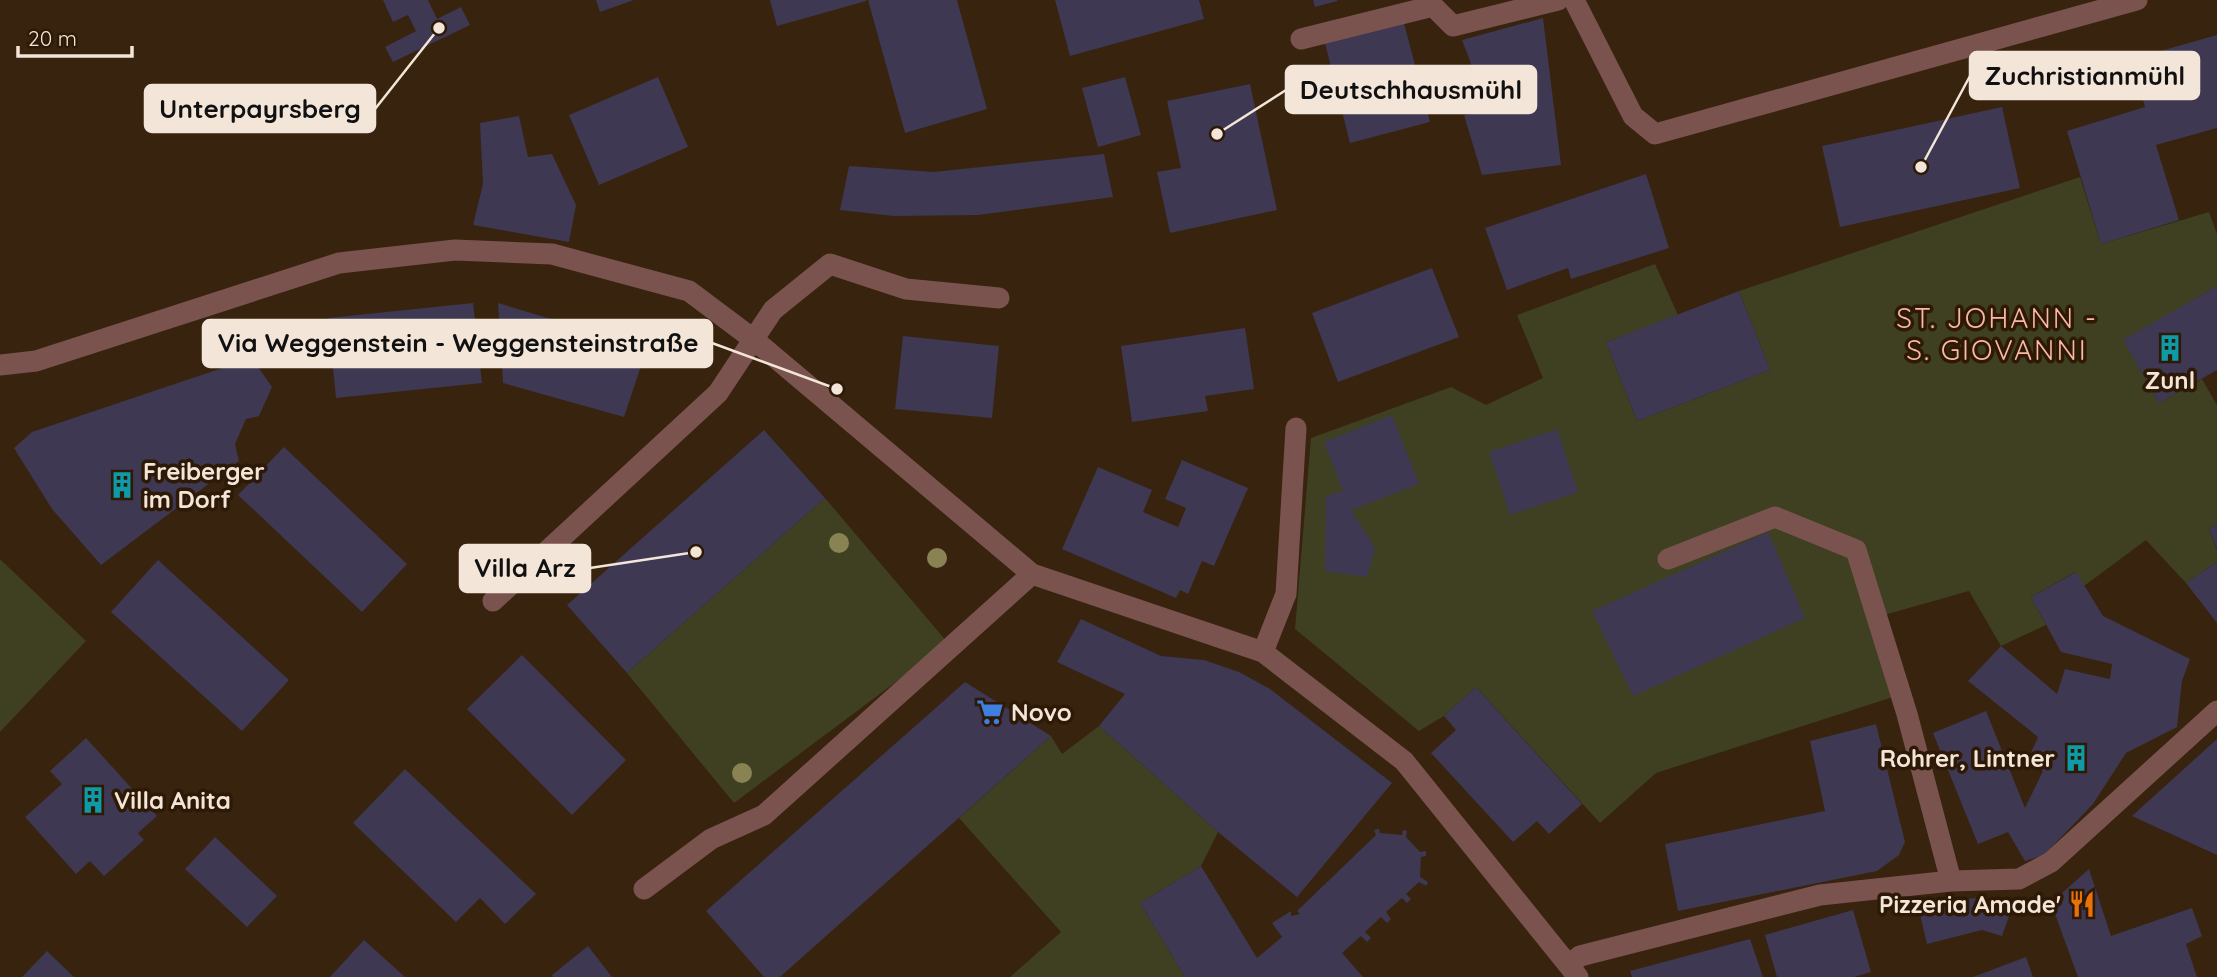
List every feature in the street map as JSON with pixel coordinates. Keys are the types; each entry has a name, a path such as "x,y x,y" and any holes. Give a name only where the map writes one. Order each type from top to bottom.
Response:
{"street":[{"path":"1301,39 1433,6 1453,26 1558,0"},
{"path":"1574,0 1633,116 1655,134 2137,0"},
{"path":"0,365 36,361 339,263 455,250 552,254 689,291 753,339 1032,574 1262,652 1404,761 1573,971 1580,956 1820,895 1951,881 2019,879 2051,862 2217,711"},
{"path":"493,601 718,393 773,310 830,264 906,289 999,298"},
{"path":"1262,652 1286,594 1296,428"},
{"path":"1668,559 1775,517 1857,550 1907,714 1951,881"},
{"path":"644,889 710,839 764,814 1032,574"}],"green space":[{"path":"2080,177 2101,244 2209,212 2217,234 2217,286 2124,341 2159,403 2202,379 2217,405 2217,524 2209,529 2217,550 2217,562 2186,583 2146,540 2084,586 2075,572 2031,597 2046,625 2001,646 1969,591 1870,619 1893,697 1656,773 1600,823 1476,687 1444,716 1419,731 1295,629 1311,438 1451,387 1486,405 1543,378 1517,315 1655,264 1678,315 1606,342 1637,421 1770,370 1739,291"},
{"path":"825,498 948,643 734,803 627,673"},
{"path":"0,559 86,641 0,732"},
{"path":"1099,726 1218,832 1201,866 1140,903 1185,977 1010,977 1061,932 959,818 1051,736 1062,754"}],"building":[{"path":"383,0 428,0 437,19 461,7 470,25 393,62 385,47 416,31 408,15 393,22"},
{"path":"596,0 634,0 600,12"},
{"path":"770,0 866,0 866,1 777,26"},
{"path":"868,0 957,0 987,109 905,133"},
{"path":"1055,0 1199,0 1204,19 1070,56"},
{"path":"1313,0 1337,0 1337,1 1315,7"},
{"path":"1543,18 1561,165 1482,175 1464,115 1489,112 1462,40"},
{"path":"1404,23 1430,122 1350,143 1325,43"},
{"path":"2217,35 2217,128 2156,145 2179,220 2101,244 2067,131 2145,107 2132,59"},
{"path":"658,77 688,147 599,185 569,115"},
{"path":"1125,77 1141,135 1098,147 1082,88"},
{"path":"1250,84 1277,210 1170,233 1157,172 1181,168 1167,101"},
{"path":"2002,107 2020,188 1840,227 1822,146"},
{"path":"519,116 528,157 552,154 576,205 569,242 473,225 483,184 480,123"},
{"path":"1104,154 1113,197 978,215 894,216 840,210 849,166 934,172"},
{"path":"1646,174 1669,248 1571,279 1568,268 1507,290 1485,228"},
{"path":"1432,268 1459,337 1338,382 1312,313"},
{"name":"Zunl","path":"2217,286 2217,370 2159,403 2123,340"},
{"path":"1739,291 1770,370 1637,421 1606,342"},
{"path":"473,303 482,383 336,398 328,318"},
{"path":"498,303 647,348 624,417 503,383"},
{"path":"1245,328 1254,389 1205,396 1208,411 1132,422 1121,346"},
{"path":"903,336 999,346 992,418 895,409"},
{"name":"Freiberger im Dorf","path":"252,358 272,387 259,416 246,419 235,444 239,461 101,565 52,509 14,448 32,432"},
{"path":"1392,415 1419,484 1351,510 1375,548 1367,577 1325,571 1326,496 1343,491 1324,442"},
{"path":"1557,429 1578,492 1510,515 1489,452"},
{"path":"764,430 825,498 627,673 567,605"},
{"path":"284,447 407,564 362,612 238,495"},
{"path":"1182,460 1248,488 1214,566 1202,561 1188,594 1180,590 1176,598 1062,549 1098,467 1152,490 1143,512 1178,527 1186,508 1165,499"},
{"path":"2217,524 2217,549 2209,529"},
{"path":"1768,532 1805,618 1633,696 1592,611"},
{"path":"158,560 289,680 242,731 111,612"},
{"path":"2217,562 2217,623 2186,583"},
{"path":"2076,572 2103,616 2190,659 2182,681 2177,727 2126,753 2093,804 2044,855 2025,861 2008,832 1978,844 1933,733 1986,711 2025,808 2043,771 2027,762 2038,737 1968,681 2001,646 2057,694 2065,669 2110,679 2112,664 2061,652 2031,597"},
{"path":"1081,619 1161,656 1204,660 1239,672 1270,689 1392,783 1297,897 1218,832 1099,726 1125,694 1057,662"},
{"path":"522,655 626,760 572,815 467,709"},
{"path":"965,682 1051,736 780,977 764,977 706,911"},
{"path":"1476,687 1582,804 1549,834 1537,821 1513,842 1431,753 1456,730 1444,716"},
{"path":"1876,724 1905,842 1899,855 1877,871 1678,911 1665,844 1825,811 1810,741"},
{"name":"Villa Anita","path":"86,738 157,816 138,833 144,840 104,876 90,861 76,874 25,817 62,784 50,771"},
{"path":"2217,739 2217,855 2132,816"},
{"path":"405,769 536,894 505,924 480,898 456,922 353,823"},
{"path":"1379,829 1380,833 1402,835 1403,830 1407,831 1406,837 1420,852 1426,851 1426,856 1421,857 1420,877 1428,882 1426,886 1419,882 1406,894 1411,899 1407,903 1402,898 1386,912 1391,919 1387,923 1381,917 1365,932 1371,938 1367,942 1361,936 1342,953 1363,977 1185,977 1140,903 1201,866 1257,958 1282,937 1272,923 1291,911 1291,916 1300,914 1297,911 1376,835 1374,830"},
{"path":"215,837 277,896 247,927 185,869"},
{"path":"2089,869 2111,936 2192,908 2202,936 2186,944 2197,977 2078,977 2051,903"},
{"path":"1973,898 2013,905 2002,936 1982,930 1927,944 1919,910"},
{"path":"1853,910 1871,972 1854,977 1777,977 1765,935"},
{"path":"1750,939 1763,977 1632,977 1630,971"},
{"path":"364,940 405,977 330,977"},
{"path":"588,946 612,977 553,977 552,975"},
{"path":"47,951 74,977 22,977"},
{"path":"2026,957 2033,977 1973,977"}],"place":[{"name":"Unterpayrsberg","path":"439,28"},
{"name":"Deutschhausmühl","path":"1217,134"},
{"name":"Zuchristianmühl","path":"1921,167"},
{"name":"Zunl","path":"2170,348"},
{"name":"Via Weggenstein - Weggensteinstraße","path":"837,389"},
{"name":"Freiberger im Dorf","path":"122,485"},
{"name":"Villa Arz","path":"696,552"},
{"name":"Novo","path":"990,712"},
{"name":"Rohrer, Lintner","path":"2076,758"},
{"name":"Villa Anita","path":"93,800"},
{"name":"Pizzeria Amade'","path":"2082,904"}],"district":[{"name":"ST. JOHANN - S. GIOVANNI","path":"1997,333"}]}
